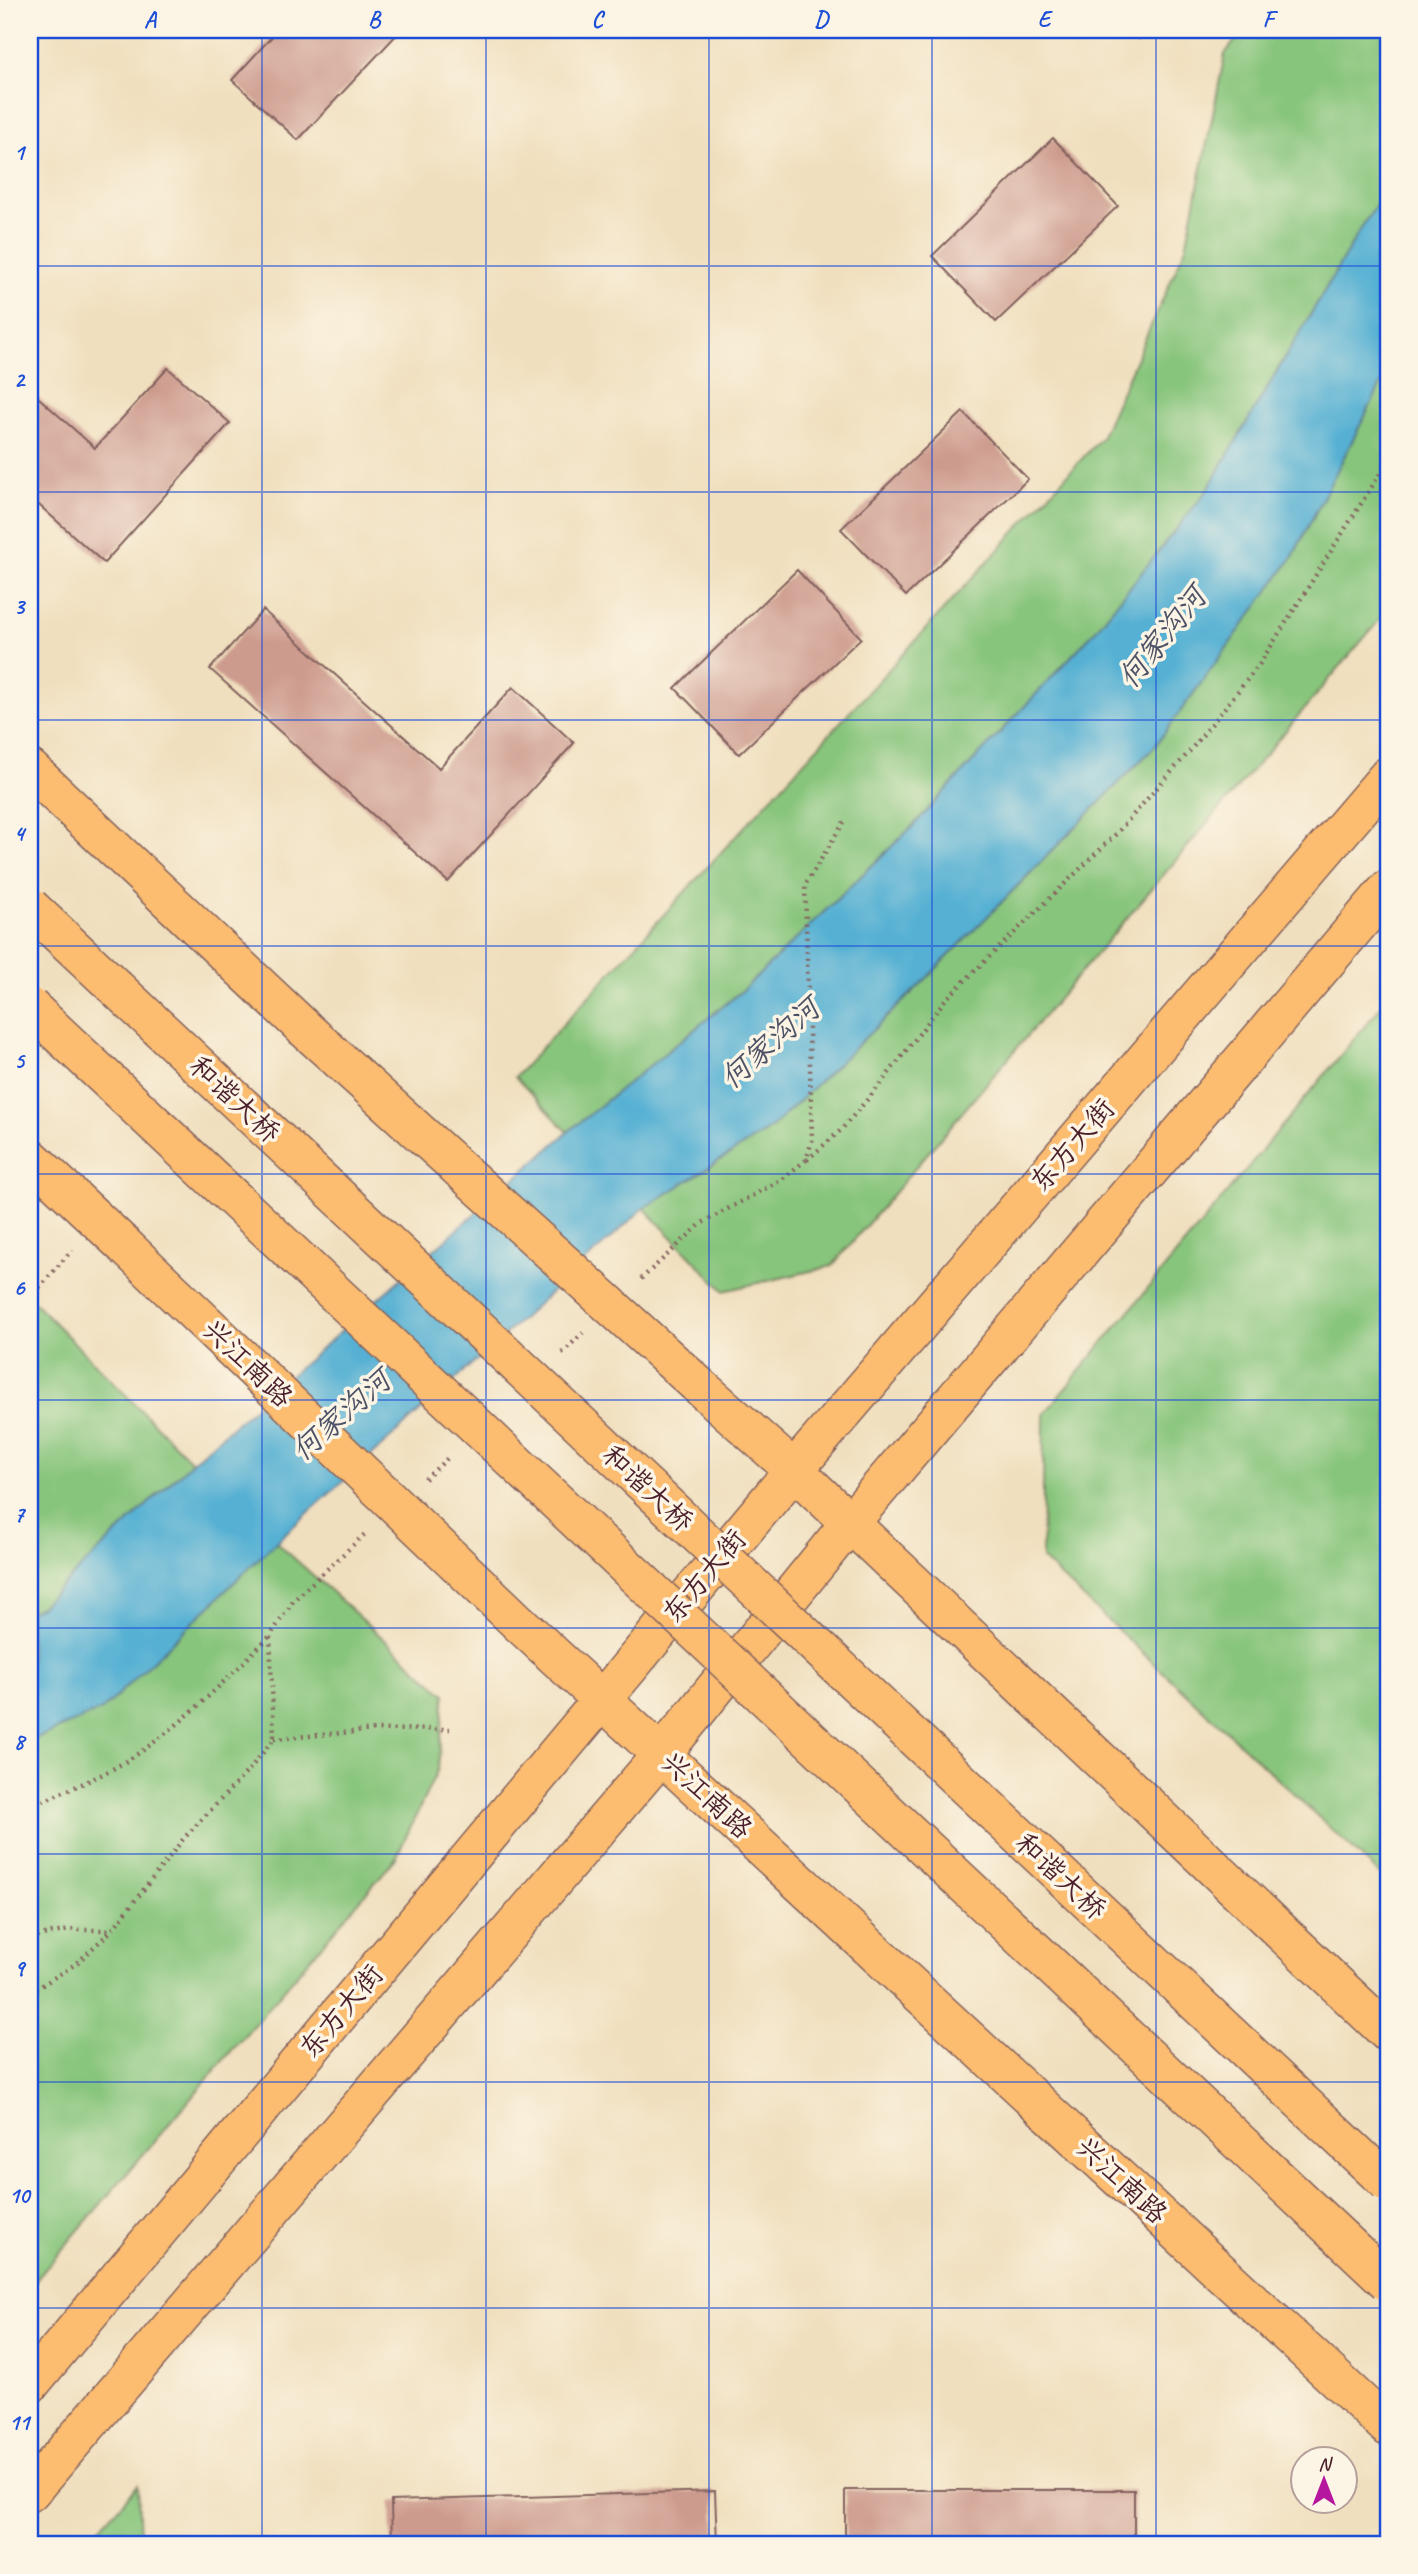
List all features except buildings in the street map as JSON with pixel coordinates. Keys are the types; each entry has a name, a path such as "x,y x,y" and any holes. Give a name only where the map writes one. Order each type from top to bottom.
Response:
{"main road":[{"path":"30,769 304,1028 794,1470 1388,2033"},
{"name":"东方大街","path":"30,2384 601,1698 1388,776"},
{"path":"30,2492 662,1754 849,1524 1388,889"},
{"name":"和谐大桥","path":"30,907 1388,2183"},
{"path":"30,1007 1388,2282"},
{"name":"兴江南路","path":"30,1157 520,1624 1388,2427"}],"path":[{"path":"806,1160 841,1130 872,1095 945,1000 1116,834 1189,752 1259,665 1388,461"},
{"path":"811,1112 806,885 844,822"},
{"path":"30,1298 98,1221"},
{"path":"30,1807 109,1771 149,1745 186,1718 270,1636"},
{"path":"274,1739 399,1729 450,1729"},
{"path":"30,1937 71,1930 112,1930"}],"green space":[{"path":"1243,30 1388,30 1388,189 1365,222 1206,492 1094,632 912,827 743,990 568,1132 515,1077 1101,438 1186,247 1225,54"},
{"path":"1388,371 1388,610 832,1266 724,1291 644,1208 771,1128 923,982 1155,746 1292,558"},
{"path":"1388,998 1388,1882 1042,1559 1044,1414"},
{"path":"30,1298 192,1462 41,1606 30,1611"},
{"path":"276,1542 445,1694 438,1769 396,1858 30,2287 30,1741 102,1710"},
{"path":"138,2485 140,2544 85,2544"}],"water":[{"name":"何家沟河","path":"1388,189 1388,371 1292,558 1155,746 923,982 771,1128 644,1208 276,1542 102,1710 30,1741 30,1611 41,1606 192,1462 568,1132 743,990 912,827 1094,632 1206,492 1365,222"}]}
